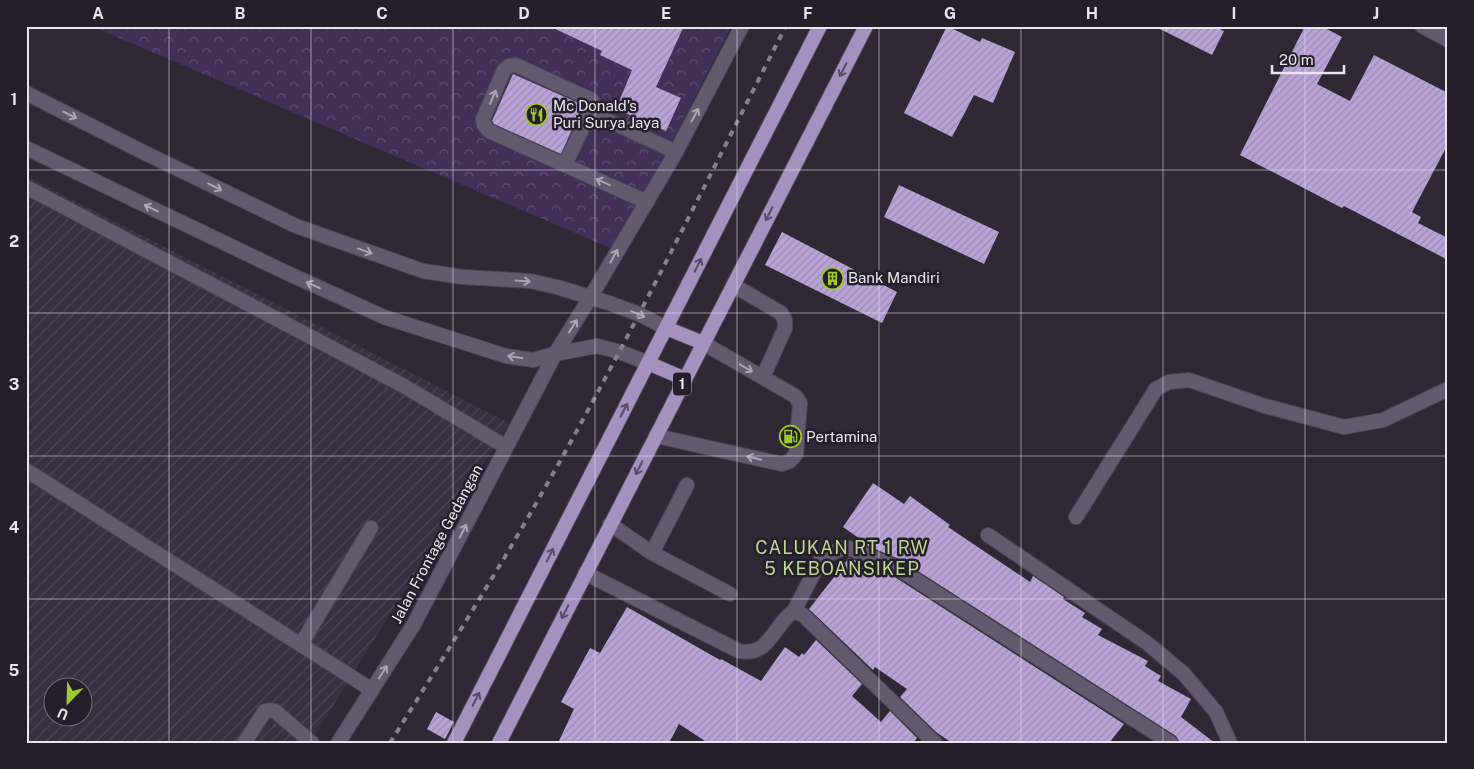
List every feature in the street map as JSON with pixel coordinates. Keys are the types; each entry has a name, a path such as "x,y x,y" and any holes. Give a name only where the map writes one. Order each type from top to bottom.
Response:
{"highway":[{"path":"454,743 820,26"},
{"name":"1","path":"498,743 866,26"},
{"path":"666,328 703,344"},
{"path":"648,363 685,379"}],"street":[{"name":"Jalan Frontage Gedangan","path":"338,743 414,624 555,354 676,152 742,26"},
{"path":"1422,26 1448,40"},
{"path":"565,166 590,112 592,100 516,65 509,66 504,70 483,119 484,126 489,132 565,166 647,202"},
{"path":"26,93 296,226 423,271 463,277 530,281 557,287 609,303 638,314 666,328"},
{"path":"590,112 676,152"},
{"path":"26,148 285,272 384,317 506,356 532,360 597,346 620,352 648,363"},
{"path":"26,187 404,386 506,447"},
{"path":"733,285 781,313 785,320 785,328 763,377"},
{"path":"656,436 782,464 790,461 796,454 800,403 795,396 703,344"},
{"path":"1076,517 1156,389 1169,382 1189,380 1265,406 1344,427 1383,420 1448,389"},
{"path":"26,470 372,690"},
{"path":"652,553 687,485"},
{"path":"610,524 652,553 730,594"},
{"path":"301,644 371,528"},
{"path":"988,534 1147,643 1184,674 1216,712 1230,743"},
{"path":"586,573 739,651 750,653 761,649 788,616 794,612 822,557 846,547 894,566 1171,743"},
{"path":"794,612 803,615 936,743"},
{"path":"244,743 265,711 270,710 275,711 312,743"}],"shaded area":[{"path":"26,176 509,423 310,743 26,743"}],"green space":[{"path":"91,26 731,26 617,251"}],"building":[{"path":"549,26 684,26 656,87 681,98 666,131 616,109 632,70 600,55 602,51"},
{"path":"947,26 980,42 982,38 1015,52 993,103 974,95 952,137 904,113"},
{"path":"1154,26 1213,26 1224,31 1212,55"},
{"path":"1305,26 1321,26 1342,37 1317,84 1350,101 1374,55 1448,93 1448,144 1412,212 1421,217 1418,223 1448,238 1448,260 1240,155"},
{"name":"Mc Donald's Puri Surya Jaya","path":"513,74 583,105 561,154 494,124 492,121"},
{"path":"899,185 999,232 984,264 884,217"},
{"name":"Bank Mandiri","path":"782,232 897,292 882,323 765,265"},
{"path":"873,483 904,504 910,496 950,525 948,527 1030,582 1033,576 1064,597 1063,599 1085,613 1082,617 1102,629 1098,635 1148,661 1145,666 1161,676 1158,681 1191,699 1181,717 1215,743 1180,743 1176,736 899,559 861,543 863,541 843,527"},
{"path":"849,558 890,574 1124,724 1109,743 952,743 936,732 900,697 907,689 875,667 873,670 809,609"},
{"path":"627,607 761,681 785,647 799,657 802,653 804,655 816,640 862,684 852,696 881,722 890,711 917,738 913,743 708,743 679,724 669,743 558,743 574,709 561,702 590,648 600,653"},
{"path":"436,712 454,722 445,739 427,729"}],"railway":[{"path":"390,743 470,615 546,486 668,258 786,26"}],"place":[{"name":"Mc Donald's Puri Surya Jaya","path":"537,115"},
{"name":"Bank Mandiri","path":"832,278"},
{"name":"Pertamina","path":"790,437"}],"district":[{"name":"CALUKAN RT 1 RW 5 KEBOANSIKEP","path":"842,558"}]}
